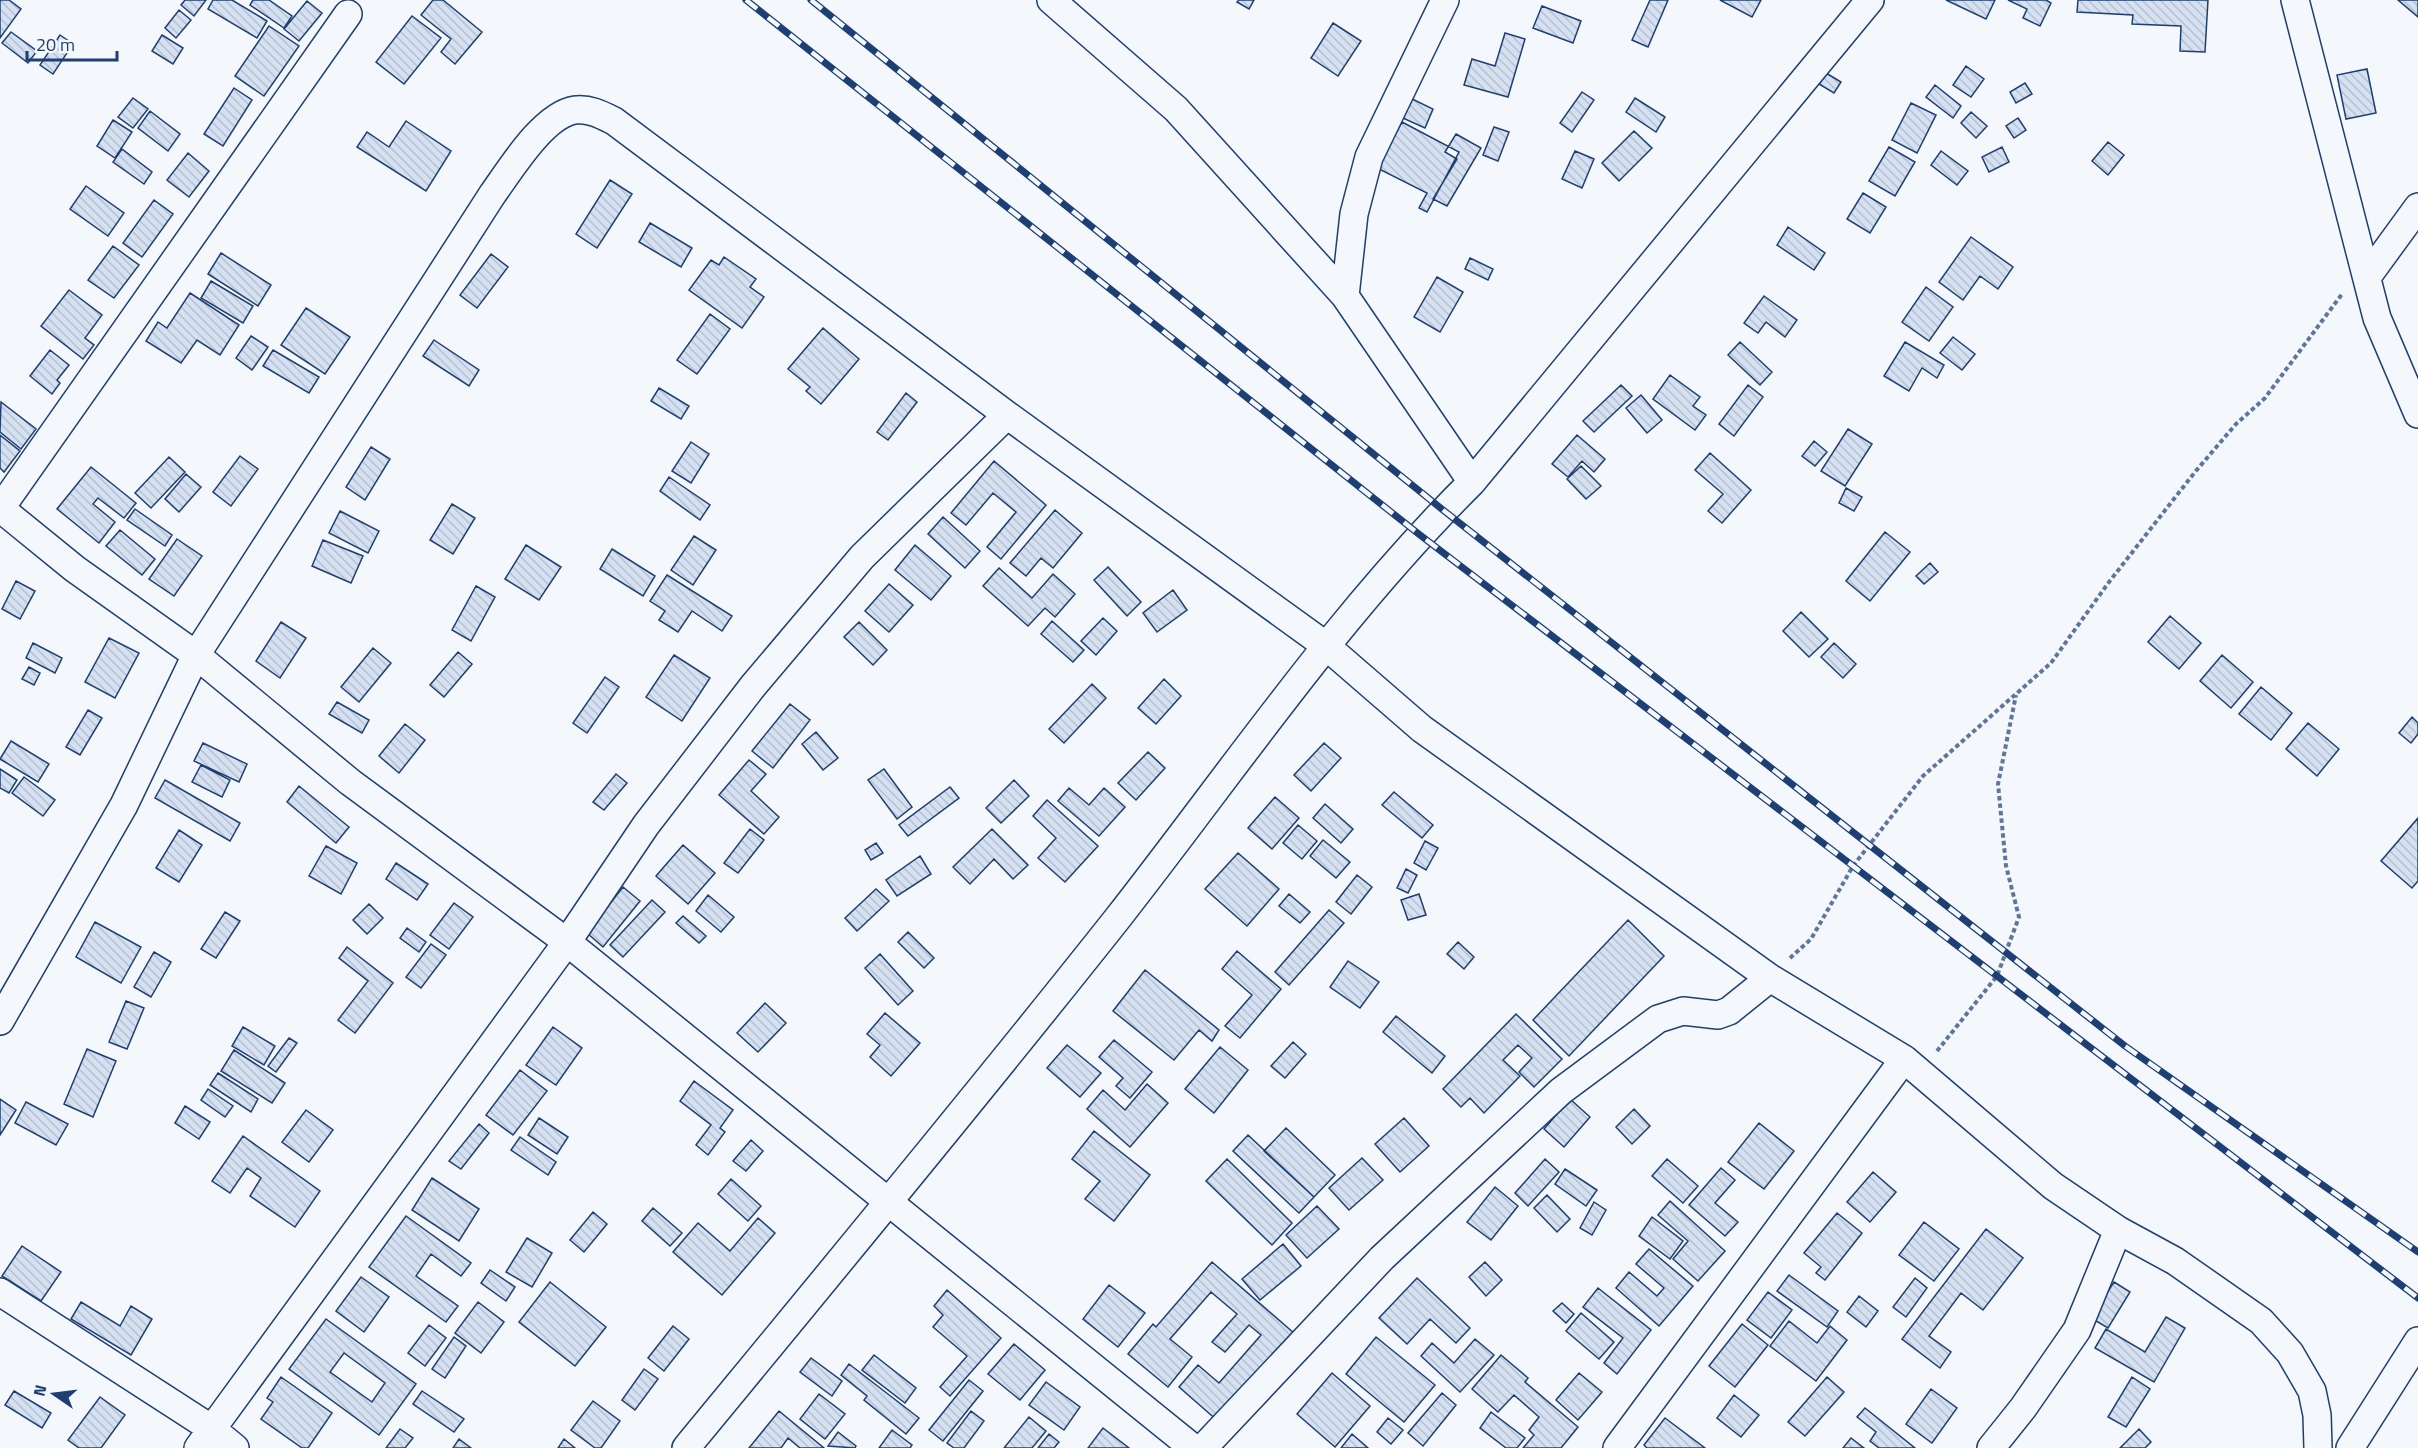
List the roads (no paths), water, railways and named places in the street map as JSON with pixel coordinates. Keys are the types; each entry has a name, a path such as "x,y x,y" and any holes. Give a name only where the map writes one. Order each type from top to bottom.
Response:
{"street":[{"path":"1051,0 1176,109 1344,296 1472,482"},
{"path":"1344,296 1354,214 1369,157 1445,0"},
{"path":"687,1448 1118,918 1325,645 1420,535 1472,482 1870,0"},
{"path":"2295,0 2377,318 2418,414"},
{"path":"348,14 0,508 75,569 196,655 350,782 567,942 1193,1448"},
{"path":"0,1021 124,805 196,655 492,195 544,128 565,114 576,110 594,112 614,121 1007,415 1325,645 1422,729 1767,976 1911,1065 2053,1186 2118,1230 2175,1261 2261,1321 2290,1353 2312,1390 2317,1415 2318,1448"},
{"path":"2365,272 2418,207"},
{"path":"205,1438 567,942 646,825 753,686 862,556 1007,415"},
{"path":"1203,1448 1382,1258 1561,1091 1659,1019 1683,1011 1718,1016 1729,1011 1767,976"},
{"path":"1617,1448 1911,1065"},
{"path":"1991,1448 2023,1408 2077,1329 2118,1230"},
{"path":"0,1292 205,1438 235,1448"},
{"path":"2349,1448 2418,1341"}],"railway":[{"path":"746,0 1420,535 2418,1298"},
{"path":"811,0 1443,510 2125,1046 2418,1252"}]}
